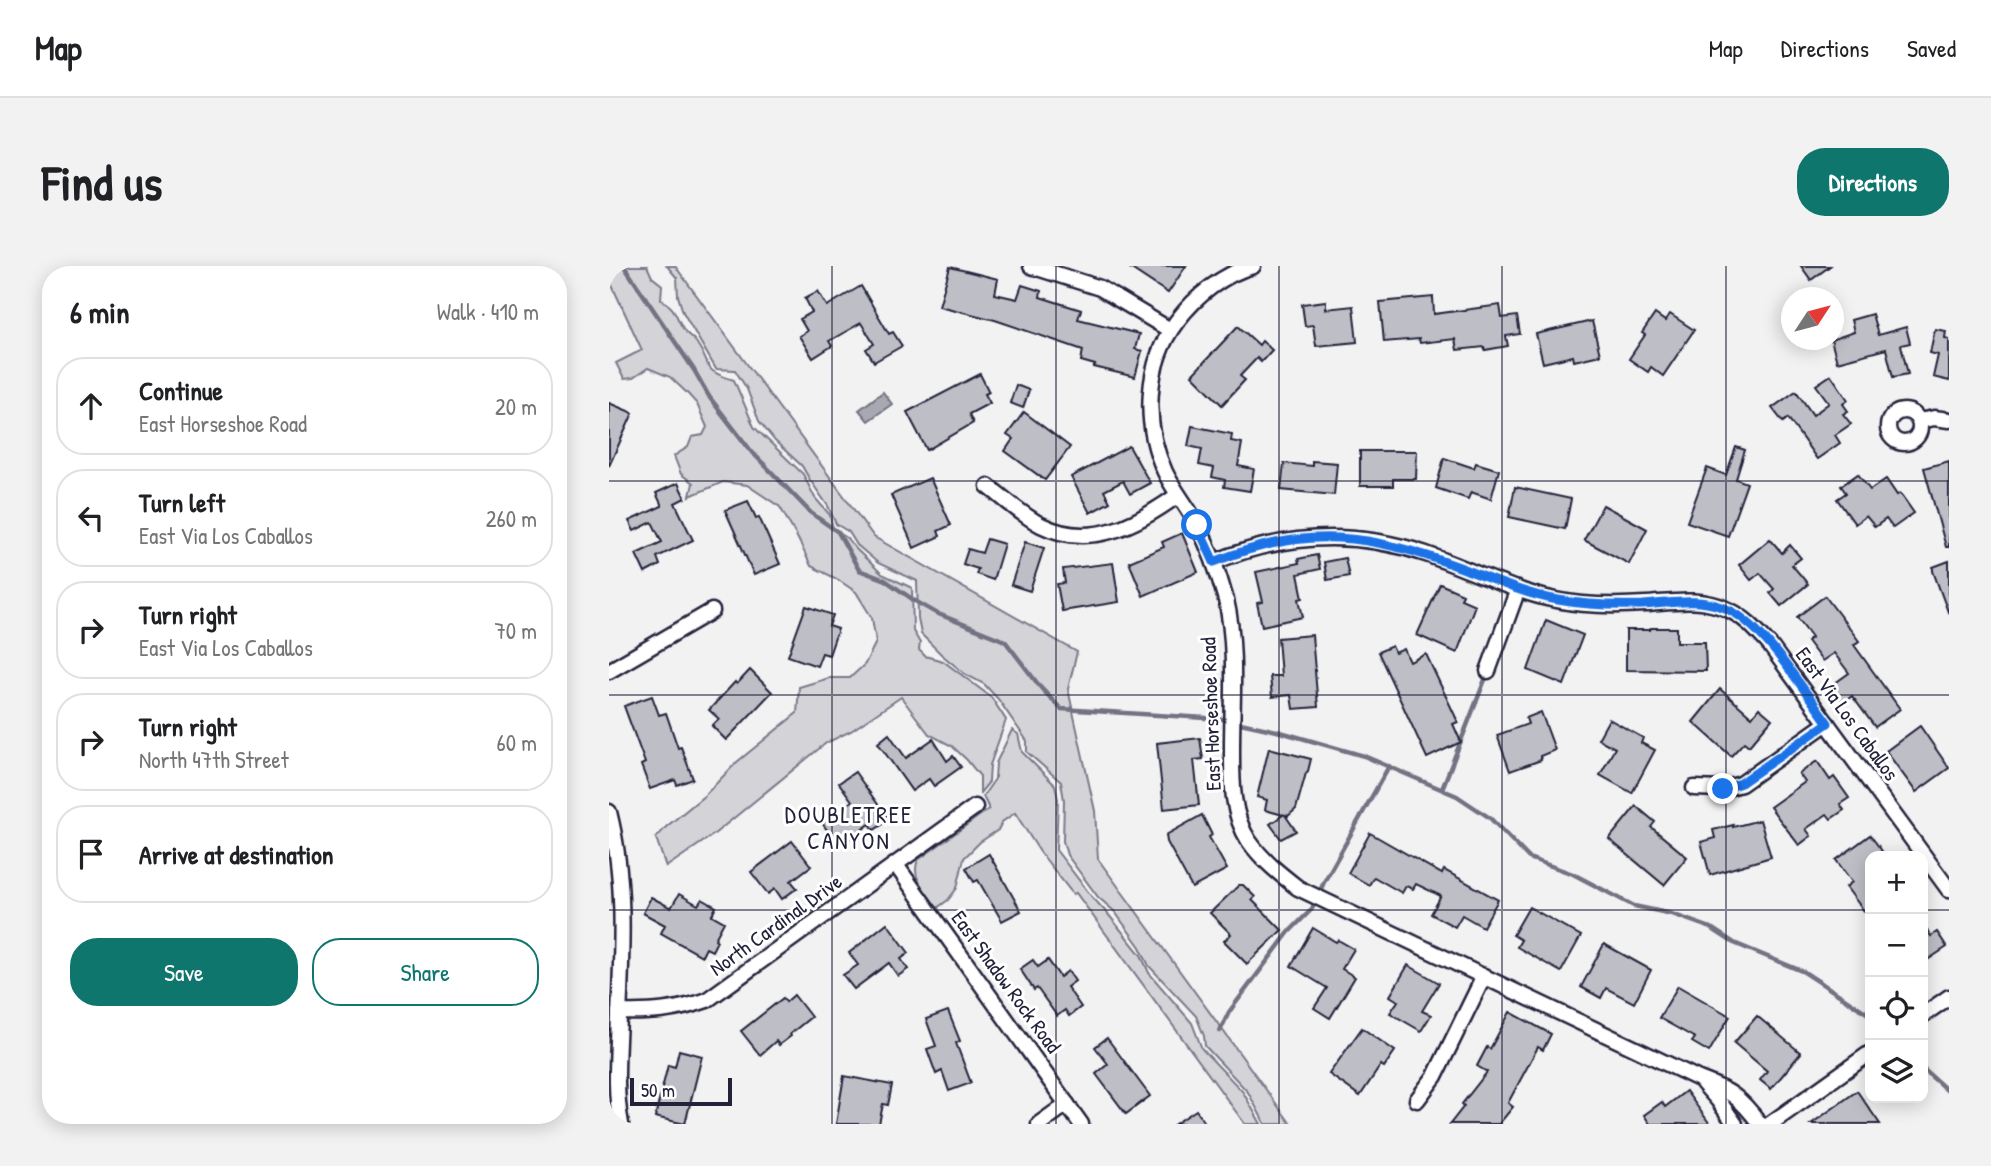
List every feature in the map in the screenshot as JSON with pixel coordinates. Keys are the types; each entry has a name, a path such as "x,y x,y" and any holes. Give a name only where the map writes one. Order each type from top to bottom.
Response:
{"street":[{"path":"1031,266 1100,288 1170,330"},
{"name":"East Horseshoe Road","path":"1253,266 1224,279 1204,292 1170,330 1153,374 1150,412 1155,446 1165,472 1197,525 1214,562 1226,601 1229,621 1233,793 1239,821 1247,839 1263,860 1298,888 1699,1079 1726,1089 1744,1103 1760,1124"},
{"path":"1919,421 1934,418 1949,420"},
{"path":"988,486 1024,515 1044,526 1087,535 1105,533 1135,523 1178,495"},
{"name":"East Via Los Caballos","path":"1214,562 1266,544 1316,537 1350,538 1381,542 1424,554 1518,589 1556,600 1590,604 1703,602 1732,611 1751,624 1769,644 1949,890"},
{"path":"1488,671 1518,589"},
{"path":"609,671 712,611"},
{"path":"1694,788 1723,789 1741,783 1828,723"},
{"name":"North Cardinal Drive","path":"619,1012 651,1013 684,1008 707,1000 975,807"},
{"path":"609,812 615,834 621,882 617,1078 621,1124"},
{"name":"East Shadow Rock Road","path":"896,865 1081,1124"},
{"path":"1417,1101 1435,1076 1484,976"},
{"path":"1928,1012 1949,997"},
{"path":"1770,1124 1865,1057"},
{"name":"East Horseshoe Road","path":"1699,1079 1735,1124"},
{"path":"1039,1124 1067,1104"}],"shaded area":[{"path":"609,266 647,266 652,277 662,285 661,299 673,310 685,332 696,342 712,370 734,380 754,427 803,474 815,498 830,515 833,529 847,538 882,574 912,588 913,631 920,643 919,650 925,656 943,661 991,697 1006,720 990,765 989,782 980,793 980,776 967,760 952,746 929,734 901,697 851,731 826,743 713,835 666,867 656,838 666,827 705,795 737,762 797,713 799,687 829,678 850,678 865,664 876,642 872,618 856,592 811,566 780,507 747,485 723,482 690,496 693,483 681,474 674,456 688,447 692,437 703,435 707,427 697,404 670,377 648,368 633,378 624,379 616,363 642,350 609,279"},
{"path":"667,266 675,266 874,537 1077,652 1068,689 1095,811 1098,859 1291,1124 1265,1124 1248,1092 1205,1046 1196,1016 1149,966 1140,947 1115,912 1098,897 1067,855 1063,841 1064,800 1061,782 1027,752 1027,741 998,699 984,684 965,674 921,634 917,581 878,563 857,545 849,532 836,524 828,506 802,466 775,441 759,421 747,389 735,370 716,369 683,312 678,296 677,278"},
{"path":"883,392 892,404 868,421 859,410"},
{"path":"1012,730 1018,734 1022,752 1055,785 1058,799 1056,850 1141,955 1149,973 1192,1023 1202,1049 1243,1092 1261,1124 1245,1124 1076,893 1073,894 1040,852 1015,813 964,858 957,888 948,900 937,908 921,885 916,873 918,860 989,809 983,796 995,779 996,763"}],"building":[{"path":"1127,266 1186,266 1168,293"},
{"path":"1801,266 1830,266 1811,280"},
{"path":"950,267 998,279 995,294 1017,299 1022,285 1041,291 1040,297 1081,310 1078,319 1139,334 1135,349 1142,351 1135,377 1081,361 1083,350 995,320 939,306"},
{"path":"861,286 889,334 893,332 902,346 874,362 866,349 874,344 861,323 829,341 832,346 813,358 799,336 807,331 800,319 812,312 805,298 818,291 827,306"},
{"path":"1433,297 1434,314 1500,305 1502,318 1517,316 1520,334 1506,336 1508,346 1485,350 1484,347 1457,350 1455,339 1420,343 1419,339 1384,342 1380,302"},
{"path":"1326,301 1326,309 1353,306 1357,342 1316,346 1313,325 1305,326 1302,304"},
{"path":"1655,314 1665,321 1670,314 1694,330 1663,376 1651,367 1648,372 1629,359"},
{"path":"1872,314 1878,335 1906,327 1910,343 1901,345 1908,374 1893,377 1886,349 1837,362 1834,350 1844,350 1844,335 1854,332 1851,320"},
{"path":"1592,321 1600,355 1574,361 1573,356 1543,363 1536,334"},
{"path":"1238,326 1259,345 1262,341 1272,350 1261,362 1257,358 1240,376 1245,380 1222,405 1192,375"},
{"path":"1935,329 1946,331 1945,338 1949,339 1949,381 1933,377 1938,355 1930,353"},
{"path":"980,374 989,392 985,394 990,403 969,414 973,423 927,450 907,412"},
{"path":"1831,375 1848,400 1843,404 1848,411 1843,414 1851,424 1835,435 1840,443 1817,459 1788,418 1783,422 1772,408 1796,391 1813,415 1829,403 1816,385"},
{"path":"1016,385 1029,390 1023,408 1010,403"},
{"path":"609,403 633,413 609,466"},
{"path":"1024,412 1070,447 1045,480 1005,451 1013,439 1007,435"},
{"path":"1192,426 1232,434 1231,441 1242,443 1238,466 1254,469 1250,491 1224,487 1225,480 1212,477 1214,468 1199,465 1202,449 1188,446"},
{"path":"1129,446 1150,483 1130,494 1123,481 1104,491 1110,502 1090,513 1071,477"},
{"path":"1736,447 1745,450 1736,479 1747,483 1728,536 1687,522 1707,468 1726,475"},
{"path":"1360,451 1417,451 1416,479 1393,479 1393,486 1360,486"},
{"path":"1444,458 1474,468 1476,463 1499,470 1491,499 1471,492 1468,499 1436,488"},
{"path":"1312,461 1337,463 1334,495 1281,490 1284,463 1312,466"},
{"path":"1949,461 1949,547 1946,547 1924,468"},
{"path":"1858,474 1870,490 1886,479 1914,513 1893,528 1886,519 1875,527 1866,516 1855,524 1837,499 1846,493 1841,486"},
{"path":"930,478 951,525 938,531 940,536 914,548 891,495"},
{"path":"678,483 685,498 675,503 693,540 657,557 660,565 645,573 636,554 662,542 652,522 634,531 629,521 662,506 656,493"},
{"path":"1515,487 1571,499 1565,529 1509,517"},
{"path":"748,501 756,518 759,517 780,564 754,575 725,510"},
{"path":"1603,505 1647,529 1629,564 1584,540"},
{"path":"1182,533 1198,572 1143,596 1129,562 1164,547 1162,542"},
{"path":"987,539 1004,544 993,580 976,574 978,569 963,564 968,549 982,553"},
{"path":"1770,539 1782,553 1790,545 1801,558 1792,565 1808,584 1781,606 1770,593 1774,589 1760,573 1751,580 1739,565"},
{"path":"1025,542 1044,548 1030,591 1011,585"},
{"path":"1317,555 1320,569 1298,574 1303,598 1299,599 1303,617 1262,626 1257,603 1263,602 1256,572 1299,563 1298,559"},
{"path":"1345,558 1349,576 1327,580 1324,562"},
{"path":"1949,561 1949,611 1948,612 1933,567"},
{"path":"1113,563 1119,602 1062,611 1057,584 1065,583 1063,569"},
{"path":"1440,584 1463,594 1461,599 1475,605 1457,653 1417,635"},
{"path":"1825,596 1859,641 1854,645 1900,709 1875,727 1852,696 1843,703 1831,686 1849,673 1834,653 1822,661 1807,641 1812,637 1797,617"},
{"path":"806,606 833,615 829,626 838,629 829,655 822,653 817,666 788,656"},
{"path":"1546,620 1583,635 1564,685 1528,670"},
{"path":"1677,628 1677,642 1705,642 1706,671 1626,670 1626,630"},
{"path":"1312,635 1318,707 1293,709 1291,695 1272,697 1270,676 1281,676 1278,638"},
{"path":"1392,646 1395,653 1404,649 1410,662 1426,654 1458,722 1453,724 1461,742 1427,758 1378,652"},
{"path":"750,670 772,692 726,740 712,726 719,719 709,710"},
{"path":"1720,689 1752,717 1759,708 1772,719 1749,746 1744,742 1731,756 1693,722"},
{"path":"652,696 659,715 666,713 678,748 681,747 693,779 677,785 675,780 650,789 641,765 645,763 624,706"},
{"path":"1541,712 1555,750 1540,756 1541,760 1510,771 1497,735 1528,724 1526,718"},
{"path":"1609,719 1643,738 1641,743 1655,750 1632,793 1600,775 1615,748 1598,739"},
{"path":"1920,726 1949,768 1916,792 1886,751"},
{"path":"889,734 906,758 933,739 947,761 953,756 961,767 934,786 929,779 912,791 878,743"},
{"path":"1200,738 1203,759 1194,760 1199,805 1164,809 1157,743"},
{"path":"1269,748 1311,759 1296,809 1288,816 1285,815 1296,831 1281,839 1270,824 1283,815 1265,810 1267,800 1257,797"},
{"path":"1817,761 1830,780 1834,777 1849,798 1840,804 1844,810 1831,819 1827,814 1806,829 1811,836 1799,845 1770,807 1805,782 1799,774"},
{"path":"855,772 889,820 874,830 870,824 839,846 822,823 852,801 839,783"},
{"path":"1636,806 1655,822 1651,827 1687,857 1664,885 1609,839"},
{"path":"1202,815 1212,835 1209,837 1227,869 1192,888 1167,842 1166,835"},
{"path":"1760,820 1771,857 1710,875 1701,842 1715,838 1713,830"},
{"path":"1370,833 1442,874 1444,870 1498,900 1483,927 1462,915 1455,927 1431,914 1441,896 1416,884 1413,889 1406,886 1402,893 1374,877 1369,885 1348,873"},
{"path":"1870,835 1882,851 1865,851 1864,911 1846,887 1852,882 1836,860"},
{"path":"792,841 811,866 791,881 797,888 782,899 775,889 768,894 751,872"},
{"path":"989,854 1021,911 1002,921 978,880 974,882 966,868"},
{"path":"1239,885 1243,885 1255,897 1252,900 1282,930 1247,964 1224,941 1231,934 1210,913"},
{"path":"679,894 698,905 702,899 716,907 712,915 724,922 712,951 706,948 702,956 661,933 665,925 643,913 651,897 671,908"},
{"path":"1529,907 1581,936 1561,972 1517,947 1521,940 1513,935"},
{"path":"887,923 909,953 901,959 908,969 898,976 889,963 854,989 843,975 858,965 849,953"},
{"path":"1313,928 1354,949 1342,969 1355,977 1330,1018 1314,1008 1327,988 1291,966"},
{"path":"1928,932 1931,936 1937,932 1947,947 1928,960"},
{"path":"1604,944 1651,970 1634,1003 1606,988 1601,998 1581,987"},
{"path":"1033,960 1038,967 1048,960 1060,977 1068,971 1075,981 1067,987 1081,1007 1069,1016 1065,1010 1057,1016 1020,969"},
{"path":"1408,965 1439,983 1422,1011 1431,1015 1421,1031 1390,1013 1398,1001 1390,996"},
{"path":"1678,986 1730,1016 1709,1052 1692,1042 1695,1038 1659,1018"},
{"path":"794,995 811,1017 779,1045 776,1041 760,1055 741,1031 783,998 786,1002"},
{"path":"948,1011 960,1041 956,1043 971,1083 949,1091 942,1071 936,1074 927,1049 936,1046 926,1019"},
{"path":"1510,1012 1551,1034 1543,1050 1538,1047 1508,1103 1513,1107 1499,1124 1450,1124 1487,1072 1477,1066 1487,1047 1490,1049"},
{"path":"1757,1016 1801,1053 1771,1089 1760,1080 1767,1071 1734,1043"},
{"path":"1362,1028 1395,1051 1384,1067 1381,1065 1360,1096 1329,1074"},
{"path":"1107,1038 1150,1096 1126,1114 1096,1074 1108,1064 1095,1047"},
{"path":"679,1050 702,1056 685,1124 655,1117 668,1065 675,1067"},
{"path":"844,1076 892,1085 888,1105 883,1104 879,1124 836,1124"},
{"path":"1686,1091 1710,1124 1650,1124 1644,1115 1662,1102 1665,1107"},
{"path":"1857,1091 1880,1124 1811,1124"},
{"path":"1196,1110 1206,1124 1175,1124"}],"waterway":[{"path":"624,266 710,398 751,451 811,513 838,532 859,570 885,580 936,613 1005,641 1061,709 1222,719 1277,731 1364,756 1457,796 1490,818 1529,858 1573,874 1634,906 1672,914 1711,928 1734,943 1804,972 1865,1012"},
{"path":"1442,789 1488,672"},
{"path":"1220,1031 1229,1012 1289,932 1312,909 1324,882 1389,766"},
{"path":"1928,1073 1949,1092"}],"district":[{"name":"DOUBLETREE CANYON","path":"849,828"}],"route":[{"path":"1197,525 1214,562 1266,544 1316,537 1350,538 1381,542 1424,554 1518,589 1556,600 1615,605 1703,602 1732,611 1751,624 1769,644 1828,723 1741,783 1723,789"}]}
